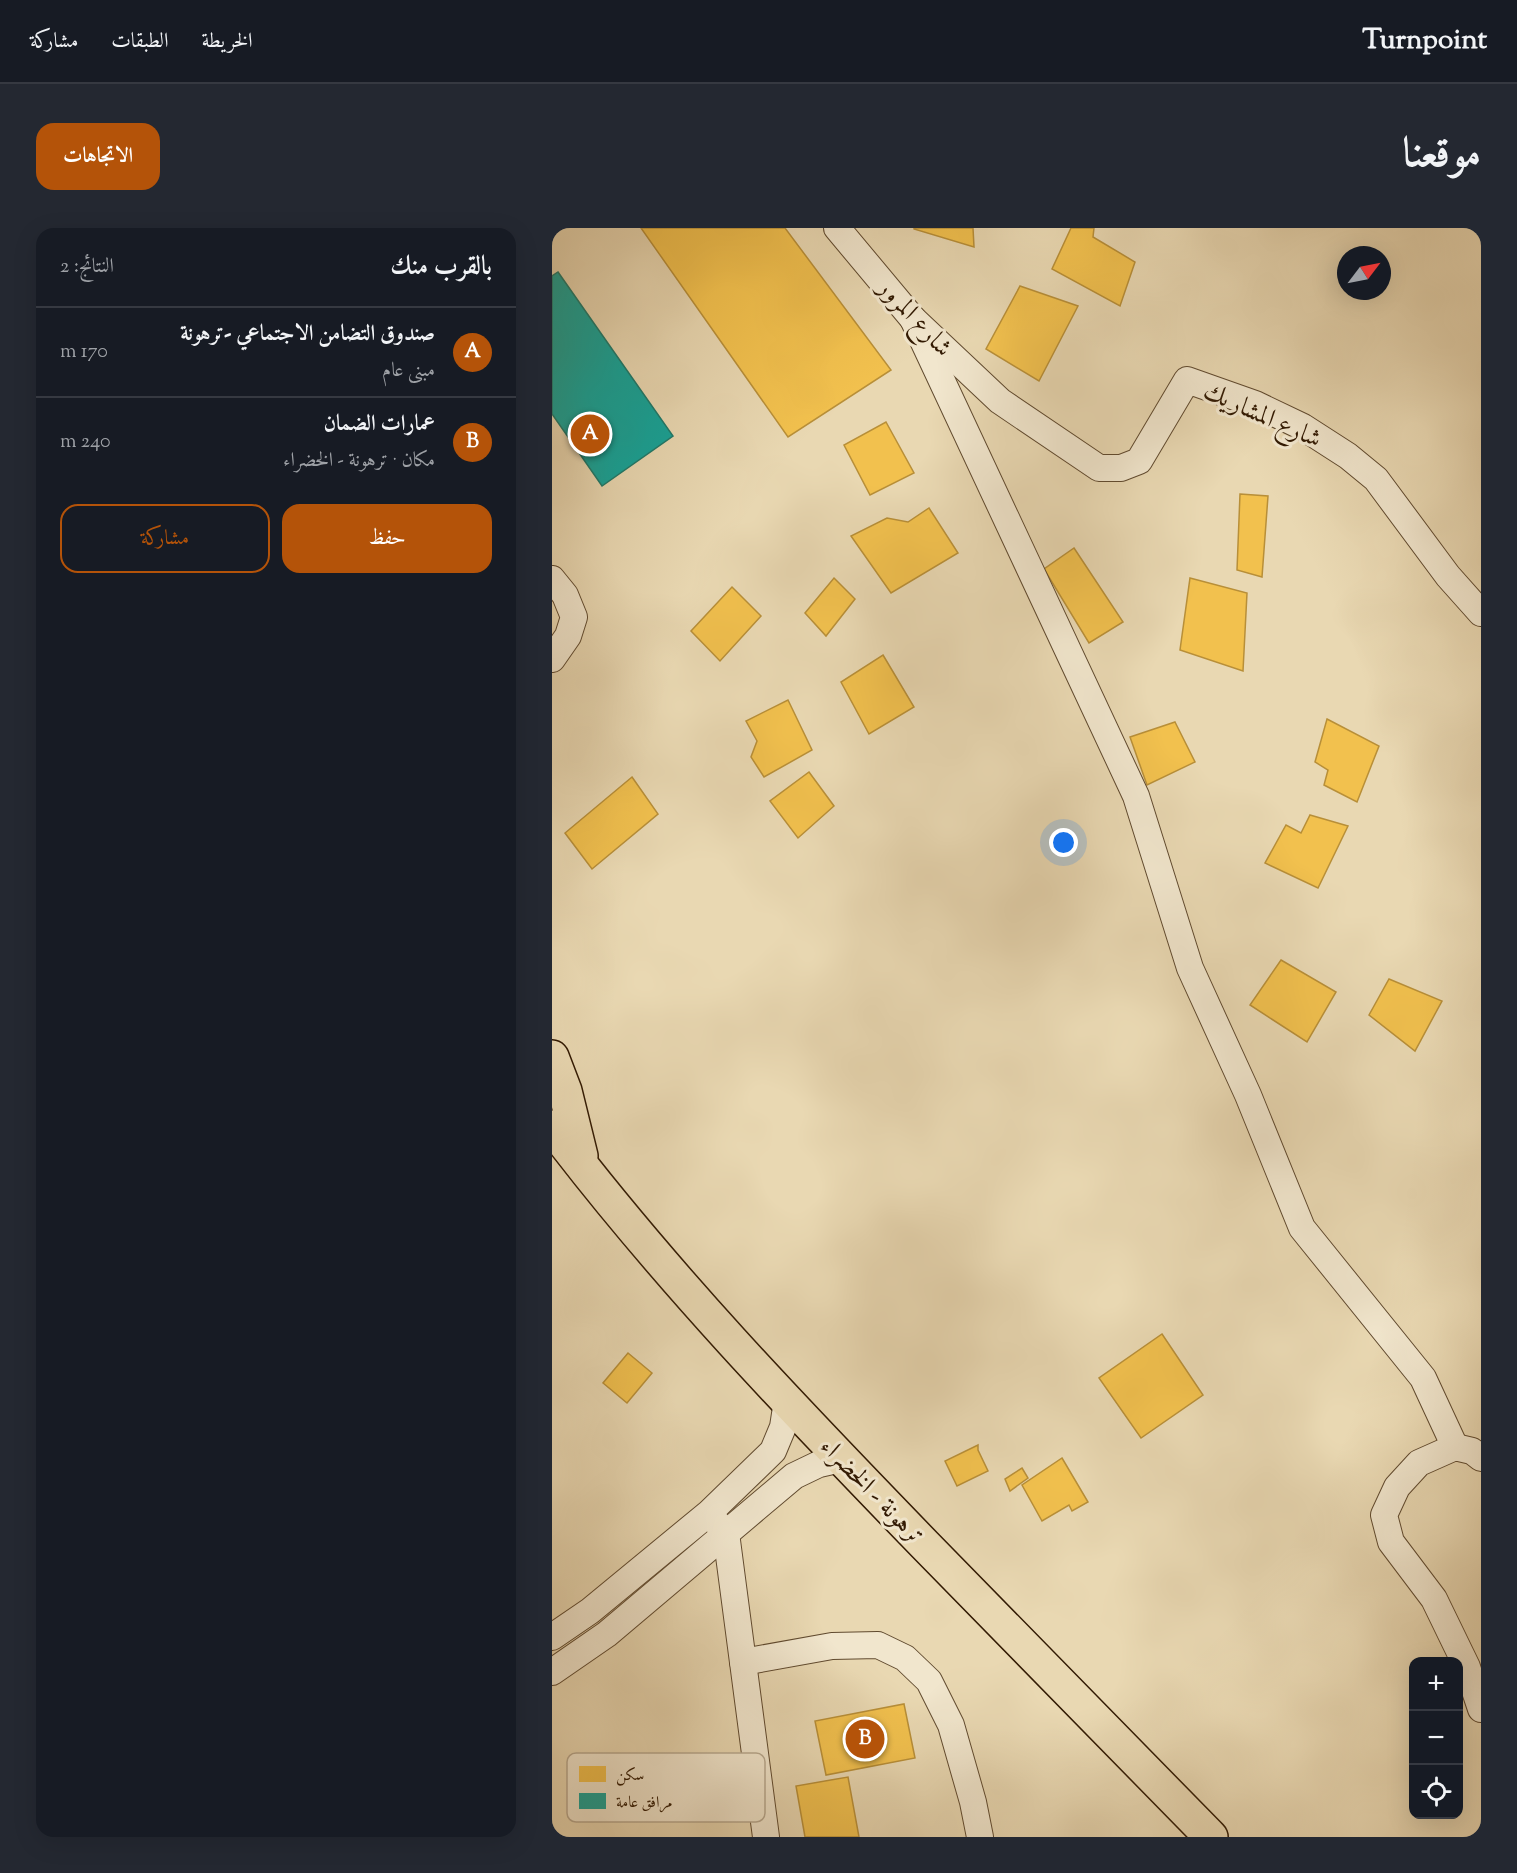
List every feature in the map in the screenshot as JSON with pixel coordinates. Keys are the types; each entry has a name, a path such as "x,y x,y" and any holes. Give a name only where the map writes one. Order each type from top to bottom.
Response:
{"highway":[{"path":"552,1057 565,1091 584,1170"},
{"name":"ترهونة - الخضراء","path":"552,1127 584,1170 721,1330 841,1459 1211,1837"}],"street":[{"name":"شارع المرور","path":"837,228 913,319 1000,401"},
{"path":"913,319 1136,796 1190,968 1248,1095 1302,1228 1423,1378 1455,1447"},
{"name":"شارع المشاريك","path":"1000,401 1099,468 1121,468 1139,461 1187,380 1255,404 1303,426 1348,456 1376,479 1448,576 1481,613"},
{"path":"552,579 565,595 574,617 568,636 552,659"},
{"path":"552,1637 590,1611 709,1513 772,1451 783,1427 787,1401"},
{"path":"1481,1458 1472,1451 1455,1447 1419,1463 1397,1487 1384,1515 1391,1542 1434,1599 1467,1667 1481,1709"},
{"path":"552,1672 607,1634 794,1476 819,1464 841,1459"},
{"path":"709,1513 726,1533 755,1753"},
{"path":"743,1662 832,1646 878,1646 905,1658 929,1681 951,1725 974,1802 980,1837"},
{"path":"764,1822 766,1837"}],"building: سكن":[{"path":"641,228 785,228 891,370 788,437"},
{"path":"973,228 974,247 914,229"},
{"path":"1071,228 1094,228 1093,237 1135,262 1120,306 1052,269"},
{"path":"1020,286 1078,306 1039,381 986,349"},
{"path":"886,422 914,473 870,495 844,445"},
{"path":"1240,494 1268,496 1262,577 1237,570"},
{"path":"929,508 958,553 891,593 851,536 887,518 908,522"},
{"path":"1074,548 1123,622 1089,643 1044,569"},
{"path":"834,578 855,599 826,636 805,613"},
{"path":"1190,578 1247,593 1243,671 1180,650"},
{"path":"732,587 761,616 720,661 691,631"},
{"path":"883,655 914,707 869,734 841,682"},
{"path":"788,700 812,750 764,777 751,757 757,741 746,721"},
{"path":"1327,719 1379,746 1357,802 1324,785 1328,770 1315,762"},
{"path":"1175,722 1195,762 1147,785 1130,737"},
{"path":"809,772 834,806 798,838 770,801"},
{"path":"632,777 658,814 592,869 565,833"},
{"path":"1310,815 1348,826 1318,888 1265,863 1286,825 1301,833"},
{"path":"1281,960 1336,992 1307,1042 1250,1005"},
{"path":"1389,979 1442,1001 1415,1051 1369,1015"},
{"path":"1162,1334 1203,1395 1141,1438 1099,1378"},
{"path":"628,1353 652,1373 627,1403 603,1383"},
{"path":"978,1445 988,1471 957,1486 945,1461"},
{"path":"1062,1458 1088,1502 1072,1511 1069,1505 1042,1521 1022,1485"},
{"path":"1022,1468 1028,1478 1010,1491 1005,1479"},
{"path":"904,1704 915,1758 826,1775 815,1721"},
{"path":"848,1777 859,1837 805,1837 796,1786"}],"building: مرافق عامة":[{"path":"558,272 673,436 602,486 552,414 552,276"}],"place":[{"name":"صندوق التضامن الاجتماعي -ترهونة","path":"590,434"},
{"name":"عمارات الضمان","path":"865,1739"}]}
